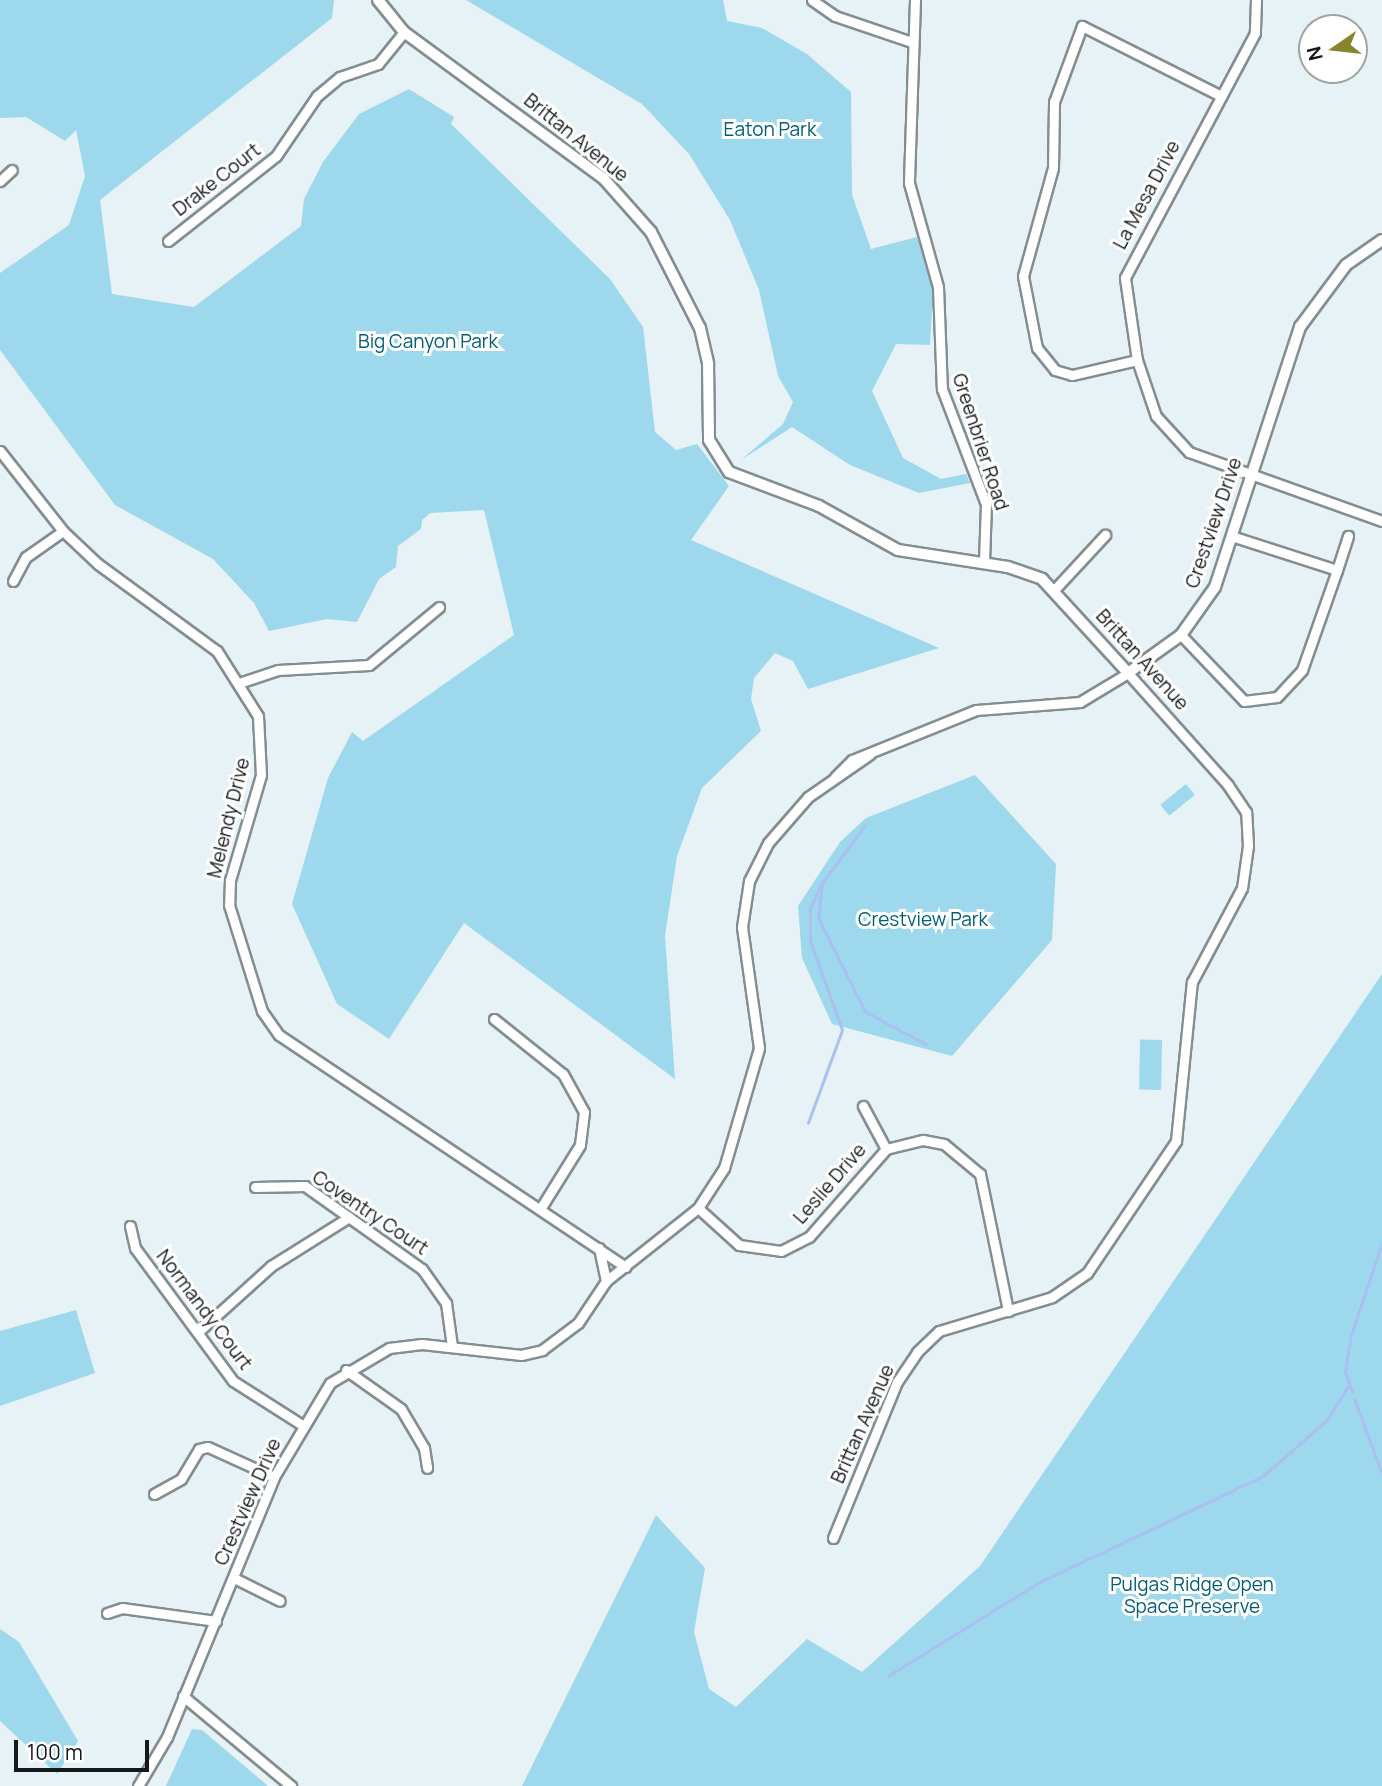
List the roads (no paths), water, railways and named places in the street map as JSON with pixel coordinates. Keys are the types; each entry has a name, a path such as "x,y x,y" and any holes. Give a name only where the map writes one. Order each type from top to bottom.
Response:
{"main road":[{"name":"Brittan Avenue","path":"378,0 404,33 581,159 651,232 700,328 708,364 709,440 729,471 820,506 898,550 984,562 1055,589 1128,673"},
{"name":"Crestview Drive","path":"1128,673 1181,635 1215,587 1249,475 1308,311 1346,265 1382,240"}],"street":[{"path":"811,0 835,16 912,42"},
{"name":"Greenbrier Road","path":"915,0 909,183 937,287 942,389 986,504 984,562"},
{"name":"La Mesa Drive","path":"1255,0 1255,33 1125,278 1138,360 1169,436 1189,452 1382,521"},
{"path":"1138,360 1072,375 1055,370 1037,348 1023,276 1053,168 1049,131 1055,102 1082,26 1221,96"},
{"name":"Drake Court","path":"168,241 276,156 317,96 340,77 378,64 404,33"},
{"path":"0,181 12,170"},
{"name":"Melendy Drive","path":"0,451 63,531 99,564 189,625 240,684 258,716 264,746 229,905 262,1011 305,1054 542,1206 625,1267"},
{"path":"13,581 26,557 63,531"},
{"path":"1055,589 1105,535"},
{"path":"1231,536 1337,570"},
{"path":"1181,635 1235,696 1267,701 1301,670 1348,536"},
{"path":"240,684 278,670 369,665 439,607"},
{"name":"Crestview Drive","path":"138,1786 183,1696 274,1477 302,1425 346,1370 389,1348 452,1346 521,1356 542,1350 578,1323 606,1281 698,1208 724,1168 759,1048 742,927 749,881 768,842 835,777 841,766 976,710 1080,702 1128,673"},
{"name":"Brittan Avenue","path":"833,1538 897,1382 917,1352 939,1331 1052,1297 1087,1273 1176,1141 1192,982 1242,888 1247,812 1128,673"},
{"path":"494,1019 563,1074 584,1112 580,1145 542,1206"},
{"path":"863,1106 886,1149"},
{"name":"Leslie Drive","path":"698,1208 739,1245 781,1251 809,1237 886,1149 923,1140 944,1144 980,1174 1008,1311"},
{"name":"Coventry Court","path":"255,1187 305,1186 437,1285 450,1317 452,1346"},
{"path":"198,1332 271,1266 349,1217"},
{"name":"Normandy Court","path":"130,1226 135,1248 233,1381 302,1425"},
{"path":"599,1248 606,1281"},
{"path":"346,1370 401,1409 424,1448 427,1468"},
{"path":"154,1494 181,1479 199,1449 208,1447 274,1477"},
{"path":"234,1578 280,1601"},
{"path":"107,1613 122,1608 216,1621"},
{"path":"183,1696 291,1786"}],"waterway":[{"path":"865,826 822,884 819,919 866,1012 926,1044"},
{"path":"808,1123 842,1030 810,941 810,908 820,887"},
{"path":"1352,1392 1345,1372 1351,1335 1382,1243"},
{"path":"888,1676 1038,1583 1263,1476 1327,1420 1347,1388"},
{"path":"1355,1400 1382,1473"}],"park label":[{"name":"Eaton Park","path":"770,130"},
{"name":"Big Canyon Park","path":"428,342"},
{"name":"Crestview Park","path":"923,920"},
{"name":"Pulgas Ridge Open Space Preserve","path":"1192,1596"}]}
